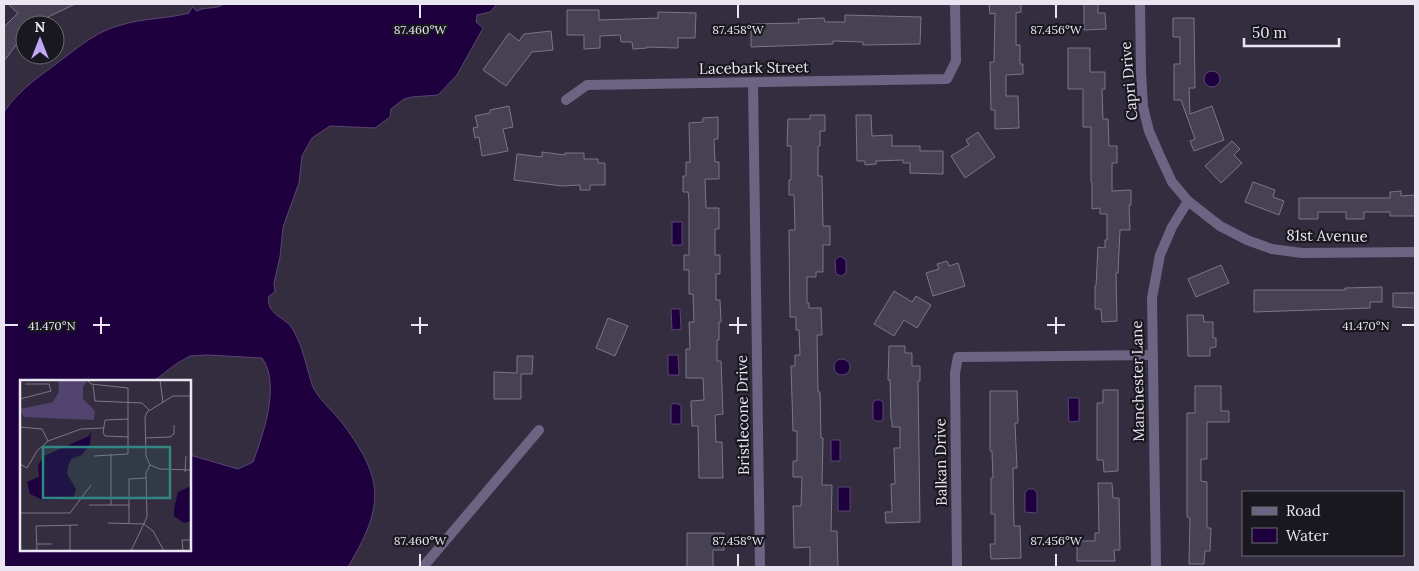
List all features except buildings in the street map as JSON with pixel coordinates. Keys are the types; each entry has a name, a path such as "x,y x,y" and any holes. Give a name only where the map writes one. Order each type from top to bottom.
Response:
{"street":[{"name":"Lacebark Street","path":"566,100 588,85 947,78 956,61 955,4"},
{"name":"Capri Drive","path":"1140,4 1143,107 1149,131 1159,154"},
{"name":"Bristlecone Drive","path":"753,83 760,567"},
{"name":"81st Avenue","path":"1159,154 1172,182 1188,201 1220,226 1247,240 1272,249 1302,253 1415,252"},
{"name":"Manchester Lane","path":"1156,567 1152,298 1160,255 1172,227 1188,201"},
{"name":"Balkan Drive","path":"957,567 955,373 958,357 1152,355"},
{"path":"422,567 539,430"}],"water":[{"path":"224,4 497,4 490,12 477,15 476,22 483,28 457,75 438,95 404,99 391,109 390,117 375,128 330,126 312,138 302,156 299,183 283,227 280,257 274,283 275,292 269,296 270,307 276,315 292,328 302,349 314,389 343,424 367,462 373,479 375,495 368,528 348,567 4,567 4,112 32,82 55,65 65,65 65,57 98,34 129,23 189,13 192,7 197,11 214,8"},
{"path":"1212,71 1218,73 1220,79 1218,85 1212,87 1206,85 1204,79 1206,73"},
{"path":"672,222 682,222 682,245 672,245"},
{"path":"840,256 846,260 846,273 841,276 836,274 835,260"},
{"path":"671,309 680,309 681,329 672,330"},
{"path":"668,355 678,355 679,375 668,375"},
{"path":"842,359 850,367 842,375 834,367"},
{"path":"1068,398 1079,398 1079,421 1069,422"},
{"path":"875,400 881,400 883,403 882,421 873,419 873,403"},
{"path":"673,403 681,405 681,424 671,424 671,405"},
{"path":"831,440 840,440 840,461 831,461"},
{"path":"838,487 850,487 850,511 838,511"},
{"path":"1028,489 1034,489 1037,493 1037,512 1035,513 1025,512 1025,493"}]}
